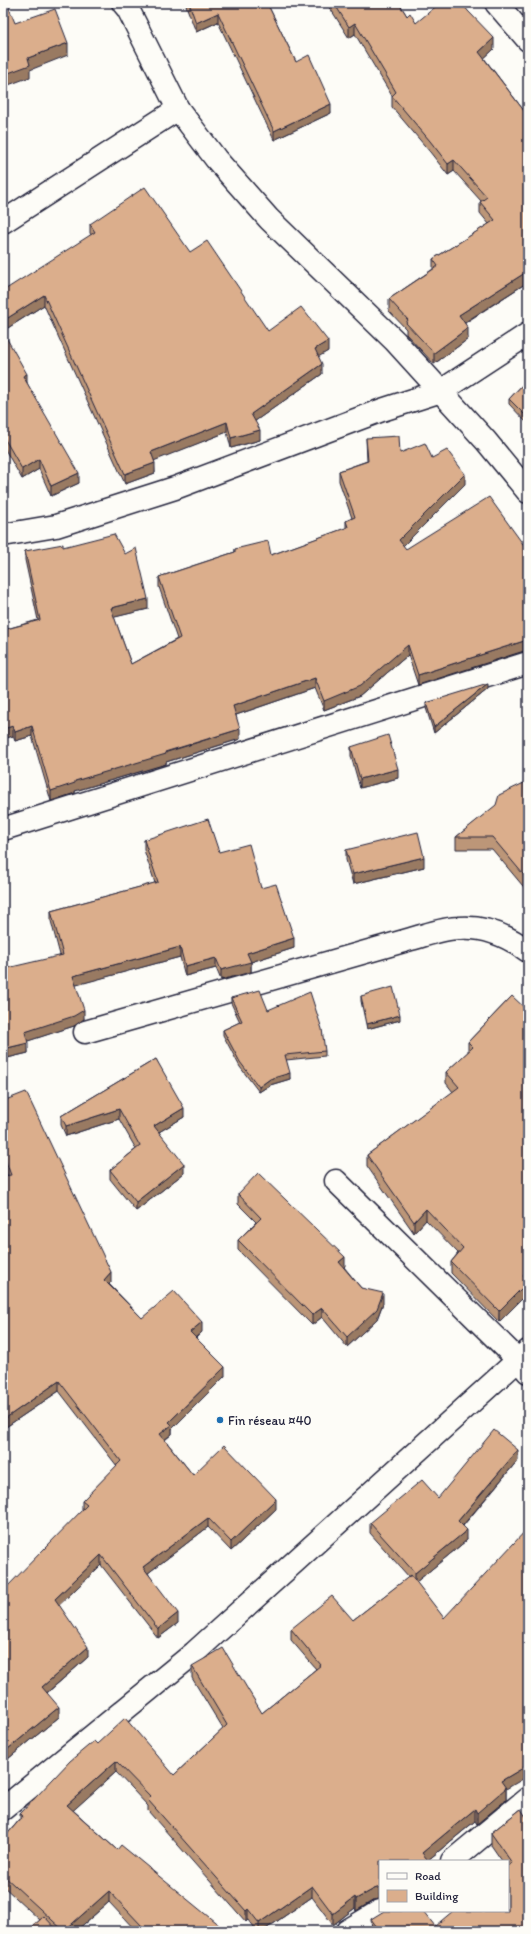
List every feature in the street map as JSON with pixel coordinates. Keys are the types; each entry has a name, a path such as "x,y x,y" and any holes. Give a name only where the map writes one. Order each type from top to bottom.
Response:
{"street":[{"path":"123,3 128,8 178,110 216,159 269,219 395,341 486,440 528,492"},
{"path":"496,3 528,40"},
{"path":"3,222 178,110"},
{"path":"3,535 56,526 168,490 382,410 441,391 528,334"},
{"path":"3,829 528,663"},
{"path":"85,1032 403,941 459,928 493,931 516,942 528,952"},
{"path":"6,1803 194,1653 525,1361 336,1181"},
{"path":"453,1860 528,1798"},
{"path":"347,1931 379,1912"}],"building":[{"path":"3,3 7,3 15,23 55,9 68,43 28,58 30,65 3,75"},
{"path":"189,3 267,3 296,62 309,55 331,104 274,131 218,13 196,23"},
{"path":"334,3 399,3 407,16 410,13 416,23 440,3 462,3 494,38 479,52 528,116 528,271 459,315 468,328 434,353 406,323 408,320 389,299 438,266 433,259 495,220 480,202 487,197 454,160 448,164 392,96 396,92 355,23 349,27"},
{"path":"145,187 190,252 207,241 268,331 301,307 328,341 315,349 322,364 251,414 260,430 231,438 227,422 151,452 155,463 125,474 44,295 3,321 3,291 95,232 90,224"},
{"path":"3,332 27,374 23,376 79,473 51,486 39,459 22,469 3,436"},
{"path":"528,379 528,417 527,417 509,399"},
{"path":"399,436 400,453 425,443 432,458 447,450 465,474 399,540 406,549 489,497 528,551 528,642 524,641 418,675 408,645 360,686 324,701 315,678 233,706 240,729 165,752 166,754 75,781 75,783 51,791 32,726 15,732 13,726 3,729 3,630 40,620 25,551 63,544 63,547 114,534 125,554 136,548 148,599 111,608 131,664 180,638 159,577 235,552 235,549 268,541 271,555 348,527 346,521 355,517 339,471 368,461 366,438"},
{"path":"488,684 434,727 426,703"},
{"path":"388,735 398,769 360,779 351,747"},
{"path":"528,781 528,880 492,837 456,837 496,805 499,795"},
{"path":"208,819 219,852 249,844 261,888 276,884 294,938 247,953 251,962 221,970 216,958 185,966 180,947 73,976 84,1010 74,1016 25,1032 28,1043 3,1049 3,969 63,955 51,911 158,882 144,840"},
{"path":"418,832 424,857 353,874 346,850"},
{"path":"393,987 400,1015 367,1024 361,996"},
{"path":"260,990 268,1010 310,992 322,1029 325,1051 285,1055 290,1073 270,1079 259,1087 240,1062 223,1030 242,1021 231,998"},
{"path":"512,996 528,1011 528,1272 523,1276 528,1282 499,1311 451,1262 463,1248 426,1209 414,1222 367,1155 459,1087 446,1072 473,1047 468,1042"},
{"path":"156,1059 184,1108 154,1126 184,1164 136,1202 110,1170 140,1146 119,1109 66,1126 61,1116"},
{"path":"26,1092 111,1272 104,1280 142,1318 174,1291 202,1322 190,1332 225,1367 169,1422 172,1425 160,1434 193,1475 224,1445 276,1499 231,1542 208,1518 143,1567 178,1613 158,1629 101,1555 55,1599 88,1647 42,1687 59,1707 3,1753 3,1591 87,1505 82,1501 121,1461 59,1381 3,1420 3,1176 11,1175 3,1154 3,1101"},
{"path":"258,1173 345,1257 339,1262 361,1288 383,1293 377,1309 347,1337 322,1308 312,1315 238,1240 261,1218 238,1194"},
{"path":"494,1430 518,1450 458,1521 467,1530 415,1573 370,1523 422,1480 438,1498"},
{"path":"528,1528 528,1765 501,1781 506,1788 477,1813 475,1809 422,1853 427,1859 426,1860 379,1860 379,1887 356,1899 355,1897 333,1914 312,1886 259,1923 248,1909 246,1911 148,1800 151,1797 116,1761 67,1805 117,1850 121,1845 226,1931 138,1931 142,1926 109,1891 64,1931 3,1875 3,1839 23,1816 20,1814 70,1761 94,1741 97,1744 125,1718 174,1775 227,1725 192,1666 223,1648 262,1713 321,1665 291,1629 332,1596 353,1620 411,1575 444,1618"},
{"path":"521,1809 528,1820 528,1931 380,1931 371,1919 382,1912 424,1912 435,1926 452,1912 509,1912 509,1865 512,1863 491,1833"},
{"path":"44,1916 58,1931 28,1931"}],"place":[{"name":"Fin réseau ¤40","path":"220,1420"}]}
